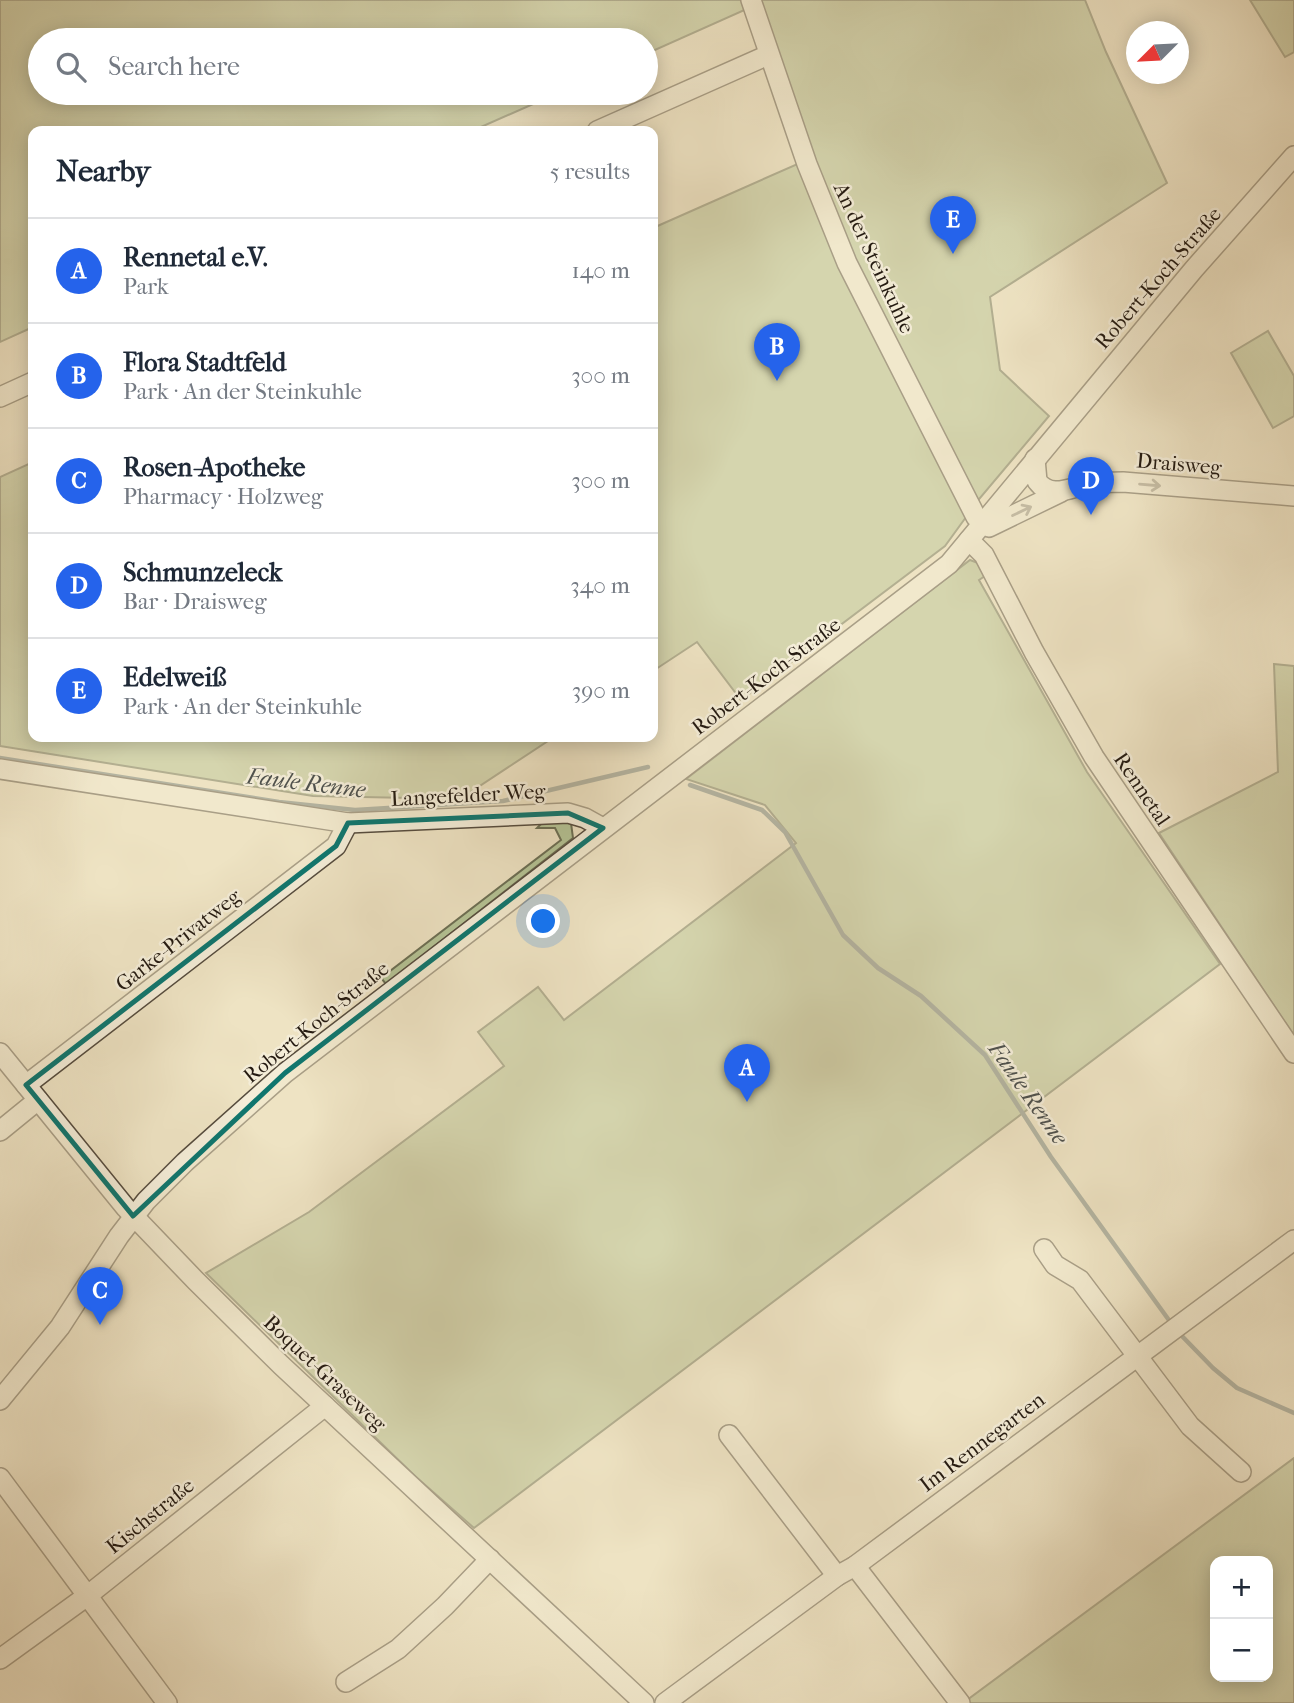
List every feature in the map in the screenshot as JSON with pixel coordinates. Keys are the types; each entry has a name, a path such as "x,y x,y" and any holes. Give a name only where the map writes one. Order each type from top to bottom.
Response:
{"street":[{"name":"An der Steinkuhle","path":"751,0 807,164 847,263 943,456 976,517 983,523"},
{"path":"658,104 768,55"},
{"path":"608,126 656,105"},
{"name":"Robert-Koch-Straße","path":"0,1400 65,1320 133,1216 185,1162 285,1073 934,577 969,540 1219,239 1261,196 1294,156"},
{"path":"0,397 28,384"},
{"path":"1035,459 1035,477 1038,484 1047,490 1061,492"},
{"name":"Draisweg","path":"983,523 989,527 1061,492 1084,485 1115,482 1294,496"},
{"name":"Rennetal","path":"969,540 984,555 1034,652 1094,757 1294,1053"},
{"name":"Langefelder Weg","path":"0,769 348,823 568,813 585,818 603,828"},
{"name":"Garke-Privatweg","path":"0,1131 32,1093 336,846 348,823"},
{"name":"Boquet-Graseweg","path":"0,1052 133,1216 226,1312 644,1703"},
{"name":"Im Rennegarten","path":"665,1703 837,1576 855,1566 1294,1240"},
{"path":"1044,1249 1055,1265 1080,1280 1191,1426 1241,1472"},
{"name":"Kischstraße","path":"0,1658 87,1596 325,1406"},
{"path":"729,1435 837,1576"},
{"path":"0,1478 167,1703"},
{"path":"346,1682 398,1649 445,1606 489,1559"},
{"path":"855,1566 960,1703"}],"highlighted area":[{"path":"568,813 603,828 285,1073 133,1216 26,1085 336,846 348,823"}],"green space":[{"path":"0,0 746,0 749,8 658,49 658,28 28,28 28,105 531,105 483,126 28,126 28,329 0,342"},
{"path":"757,0 1085,0 1167,183 990,297 1000,370 1049,416 975,504 857,272 818,176"},
{"path":"1250,0 1294,0 1294,52 1285,57"},
{"path":"802,162 969,513 945,546 741,700 697,642 658,668 658,226"},
{"path":"1268,331 1294,376 1294,416 1273,428 1231,353"},
{"path":"28,464 28,742 546,742 460,799 313,796 0,746 0,477"},
{"path":"970,560 978,563 985,576 979,580 1087,772 1220,964 474,1528 415,1476 206,1273 309,1212 504,1066 478,1032 538,987 564,1020 796,843 765,805 686,779"},
{"path":"1274,664 1294,666 1294,1036 1159,833 1278,772"},
{"path":"545,820 571,823 573,838 386,984 381,978 561,840 555,828 537,828"},
{"path":"1294,1458 1294,1703 963,1703"}],"waterway":[{"name":"Faule Renne","path":"0,758 279,802 355,810 503,801 648,767"},
{"name":"Faule Renne","path":"690,785 762,810 785,832 843,935 878,968 921,996 985,1055 1051,1157 1171,1323"},
{"name":"Faule Renne","path":"1179,1333 1237,1388 1294,1413"}],"place":[{"name":"Edelweiß","path":"953,254"},
{"name":"Flora Stadtfeld","path":"777,381"},
{"name":"Schmunzeleck","path":"1091,515"},
{"name":"Rennetal e.V.","path":"747,1102"},
{"name":"Rosen-Apotheke","path":"100,1325"}]}
